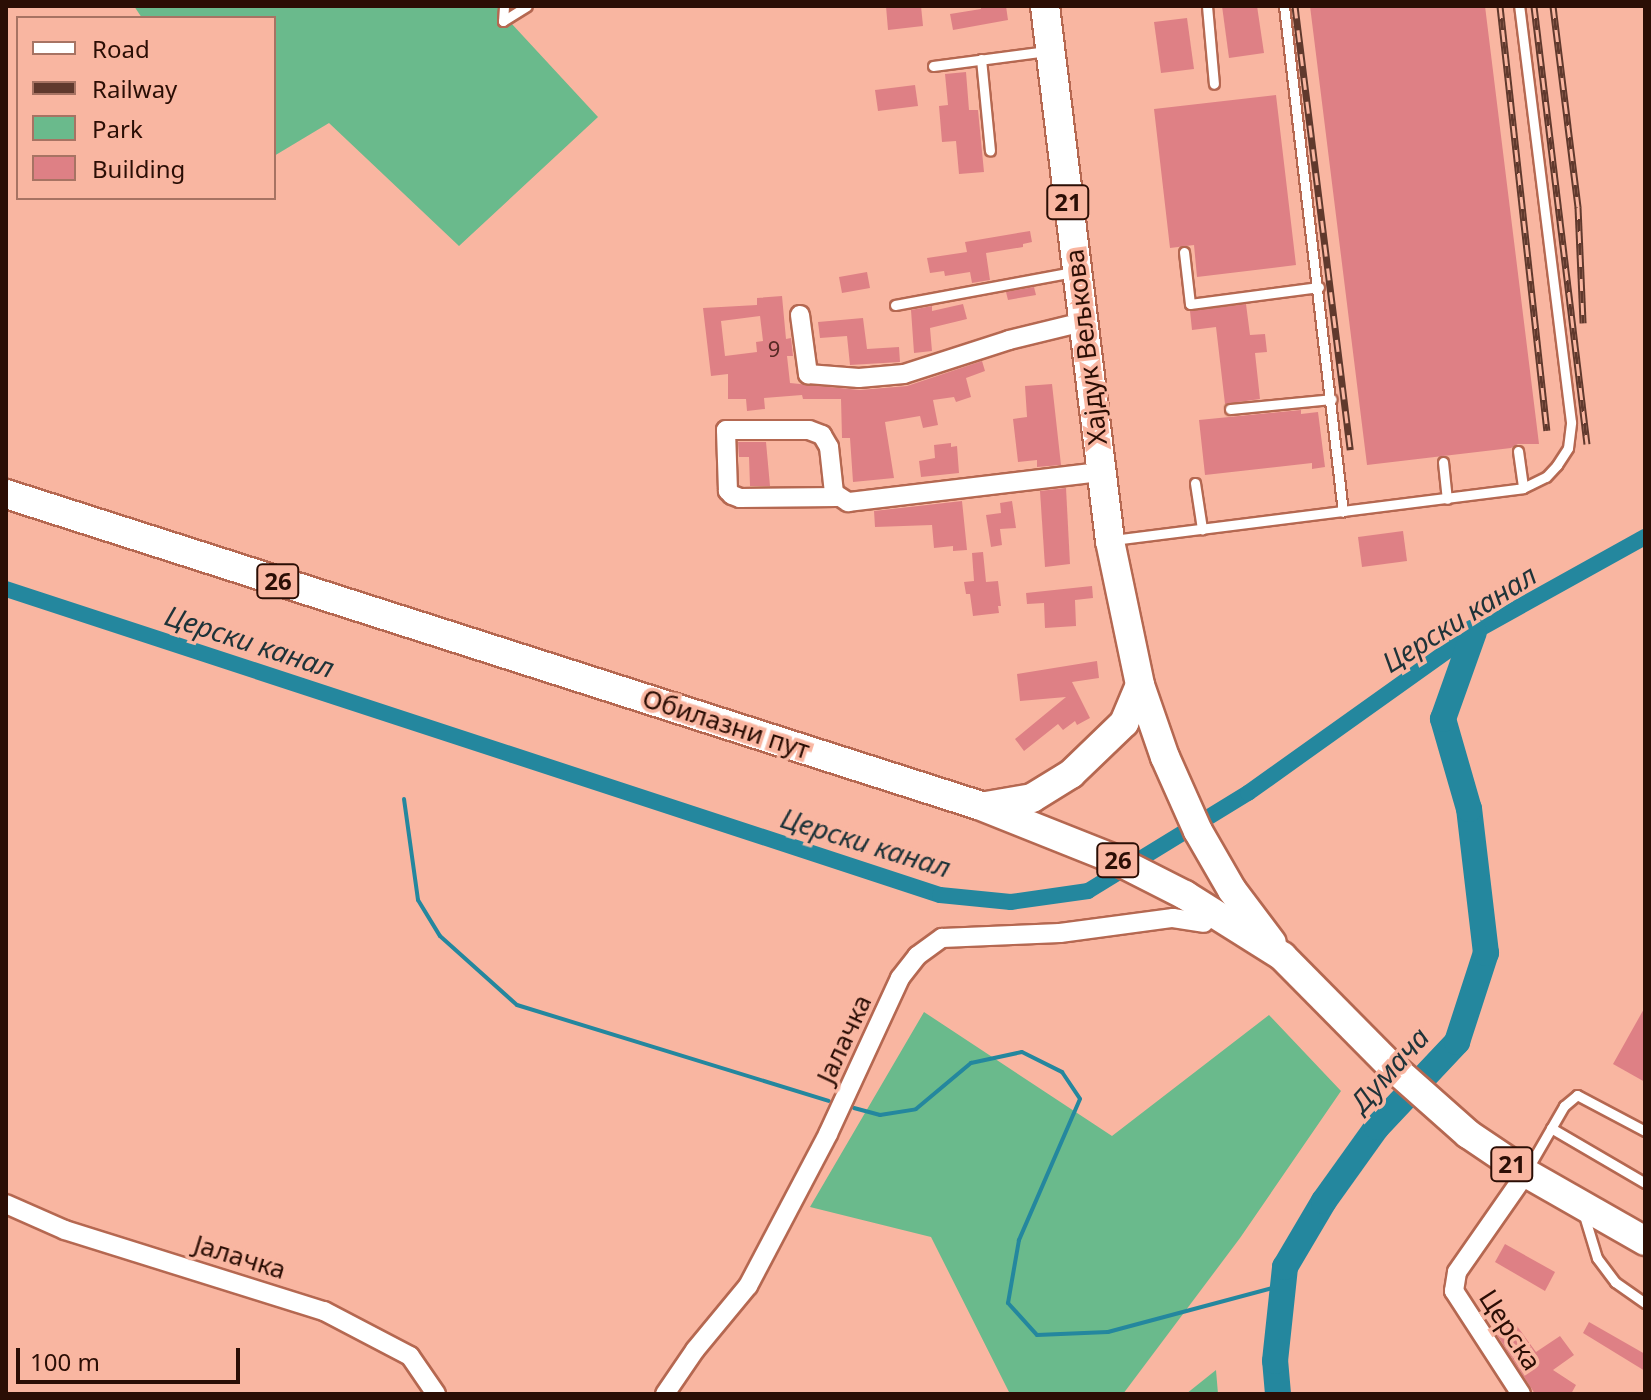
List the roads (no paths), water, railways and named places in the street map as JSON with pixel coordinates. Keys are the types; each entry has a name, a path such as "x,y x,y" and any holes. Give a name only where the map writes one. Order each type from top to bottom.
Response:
{"main road":[{"name":"Хајдук Вељкова","path":"1045,6 1110,541 1140,685"},
{"name":"Обилазни пут","path":"6,494 981,806 1141,871 1202,913 1282,956 1388,1063 1447,1116 1526,1173"},
{"path":"981,806 1032,798 1071,774 1124,723 1140,685"},
{"name":"21","path":"1140,685 1165,757 1198,831 1221,873 1282,956"},
{"name":"21","path":"1526,1173 1645,1241"}],"street":[{"path":"800,315 808,374 859,378 904,374 1009,340 1083,322"},
{"path":"837,497 829,447 822,435 809,430 726,430 728,491 740,498 837,497 855,502 1101,472"},
{"name":"Јалачка","path":"665,1394 695,1350 748,1286 828,1134 900,978 917,956 942,938 1060,933 1202,913"},
{"name":"Церска","path":"1521,1394 1454,1291 1457,1272 1526,1173"},
{"name":"Јалачка","path":"6,1204 65,1230 324,1311 410,1356 436,1394"}],"lane":[{"path":"504,6 503,21 527,6"},
{"path":"1207,6 1214,84"},
{"path":"1284,6 1343,512"},
{"path":"1110,541 1523,488 1546,477 1557,465 1568,448 1571,422 1519,6"},
{"path":"933,66 1050,50"},
{"path":"981,59 990,151"},
{"path":"1184,252 1190,304 1319,287"},
{"path":"895,305 1077,271"},
{"path":"1230,409 1332,399"},
{"path":"1518,451 1523,488"},
{"path":"1443,462 1447,499"},
{"path":"1195,483 1202,529"},
{"path":"1526,1173 1564,1106 1577,1095 1645,1131"},
{"path":"1551,1128 1645,1183"},
{"path":"1582,1205 1586,1231 1597,1258 1615,1282 1645,1303"}],"waterway":[{"name":"Церски канал","path":"6,589 940,895 1011,902 1088,891 1248,793 1474,632 1645,537"},
{"name":"Думача","path":"1278,1394 1275,1361 1285,1267 1324,1201 1377,1127 1457,1042 1486,953 1469,809 1443,719 1474,632"},
{"path":"404,799 418,900 440,936 517,1005 829,1101"},
{"path":"854,1108 880,1115 916,1109 971,1063 1022,1052 1062,1072 1080,1099 1019,1240 1008,1303 1037,1335 1108,1332 1283,1285"}],"railway":[{"path":"1295,6 1350,450"},
{"path":"1500,6 1547,430"},
{"path":"1534,6 1587,444"},
{"path":"1553,6 1578,207 1583,323"}]}
